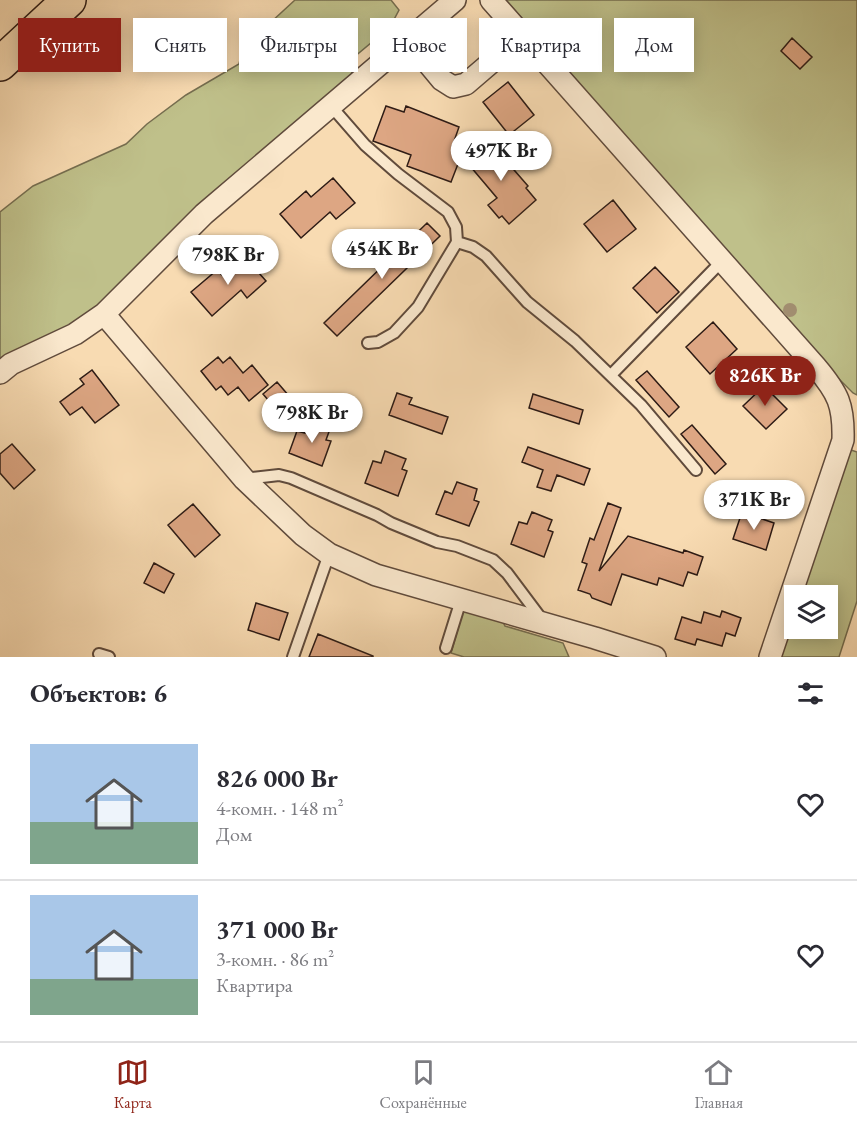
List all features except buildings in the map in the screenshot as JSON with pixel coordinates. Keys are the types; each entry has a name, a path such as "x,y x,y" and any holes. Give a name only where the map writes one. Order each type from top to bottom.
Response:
{"main road":[{"path":"0,64 69,0"}],"street":[{"path":"433,18 455,0"},
{"path":"491,0 506,18"},
{"path":"0,373 11,364 75,334 104,314 204,214 370,72"},
{"path":"435,72 453,87 466,84 480,72"},
{"path":"554,72 830,384 839,400 847,442 770,657"},
{"path":"104,314 244,479 303,535 329,554 376,575 655,657"}],"lane":[{"path":"331,106 365,145 398,174 448,212 456,227 457,242 418,307 394,333 378,342 368,343"},
{"path":"457,242 486,256 527,302 575,341 611,375 641,405 696,470"},
{"path":"611,375 722,261"},
{"path":"244,479 279,475 291,478 437,542 457,546 493,560 507,573 546,624"},
{"path":"293,657 329,554"},
{"path":"446,648 461,600"}],"green space":[{"path":"295,0 391,0 399,10 395,18 370,18 370,44 358,54 358,18 276,18"},
{"path":"506,0 857,0 857,395 821,361 569,72 602,72 602,18 522,18"},
{"path":"239,64 239,72 352,72 354,77 100,310 0,365 0,212 33,186 126,144 147,124 186,95"},
{"path":"848,449 857,452 857,601 839,657 778,657 784,639 838,639 838,585 801,585"},
{"path":"464,608 502,620 505,626 563,643 569,657 464,657 451,653"}]}
